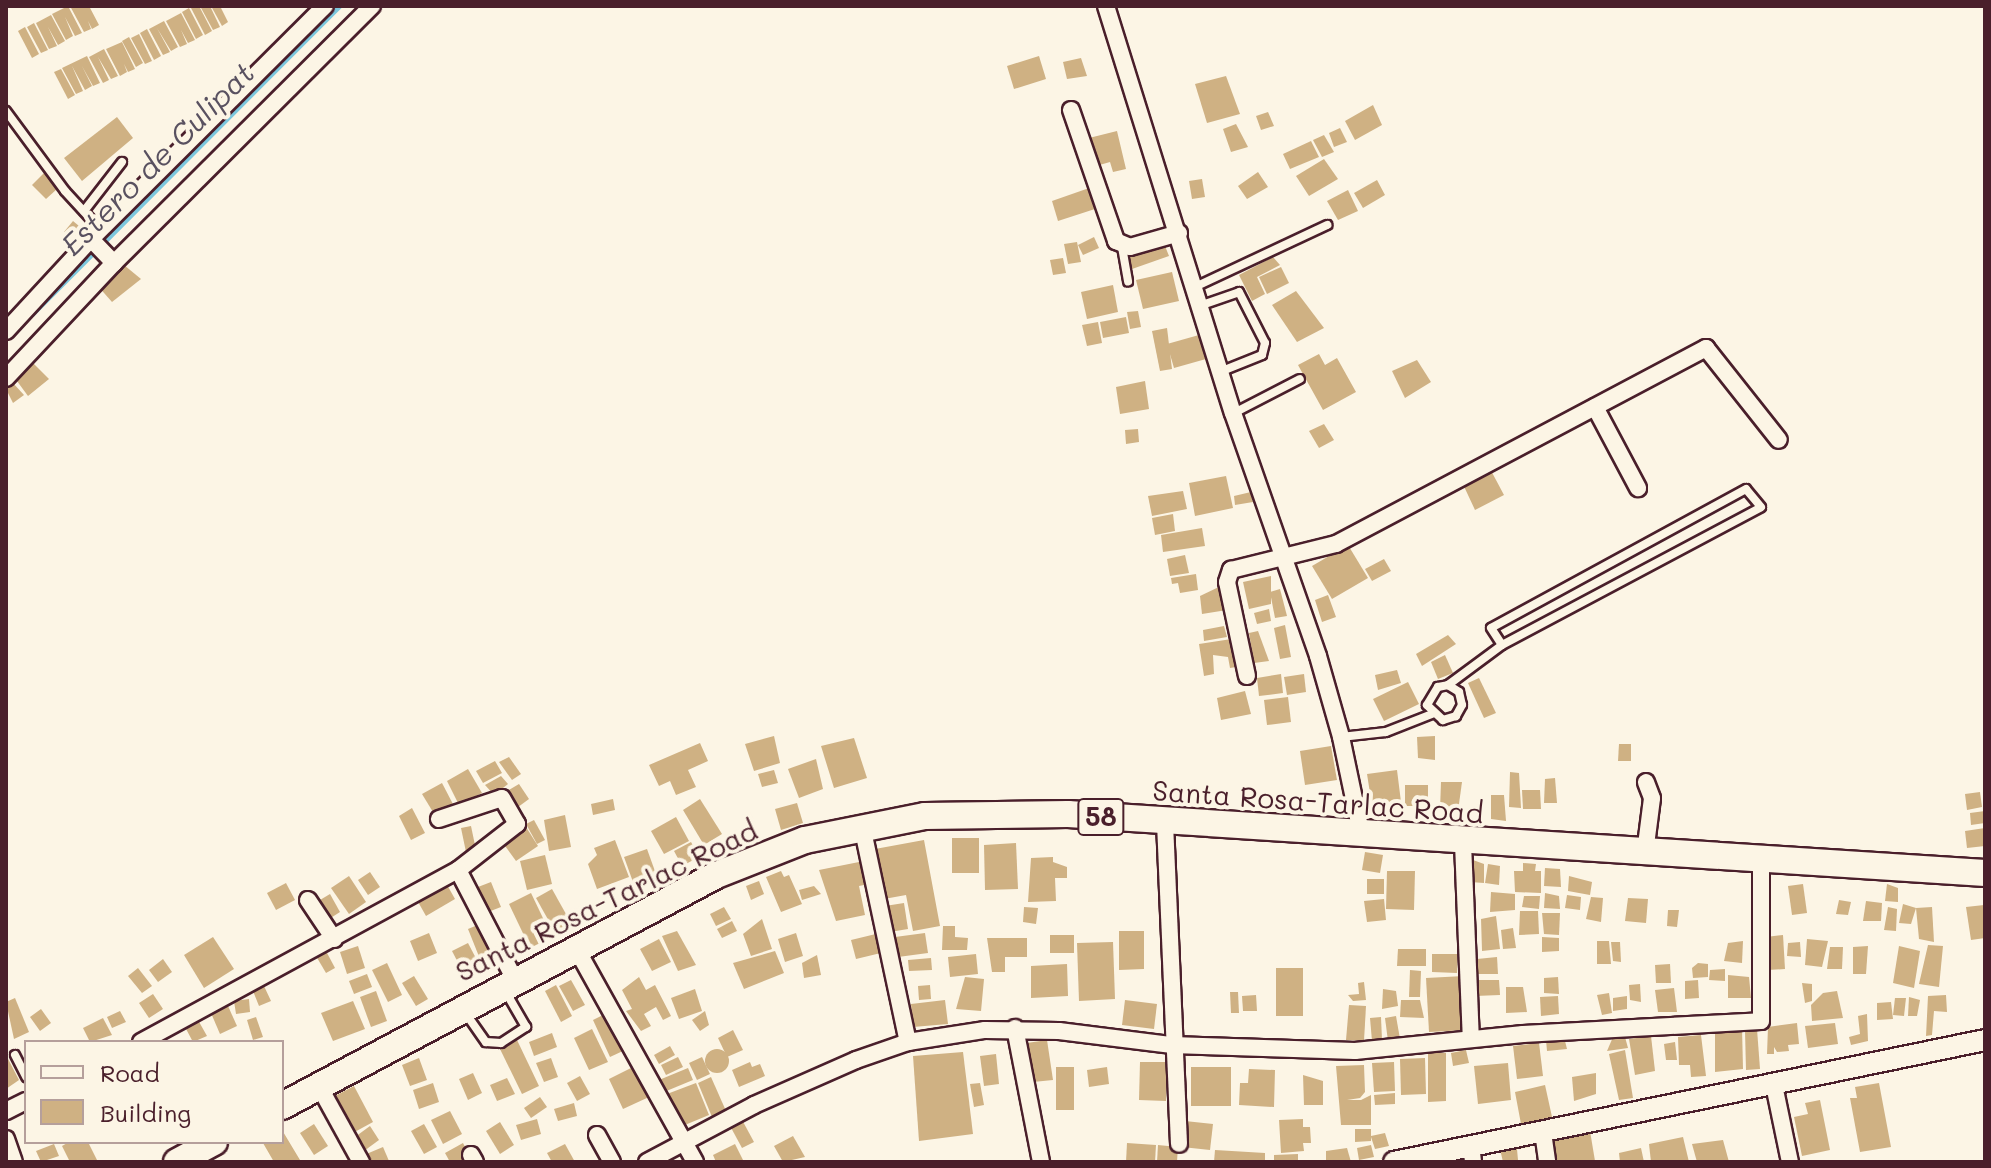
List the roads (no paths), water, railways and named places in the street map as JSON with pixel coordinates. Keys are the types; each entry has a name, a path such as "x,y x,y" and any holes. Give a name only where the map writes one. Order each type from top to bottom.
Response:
{"highway":[{"name":"Santa Rosa-Tarlac Road","path":"284,1105 508,982 737,865 862,826 982,812 1985,873"},
{"path":"177,1162 210,1144"}],"street":[{"path":"6,331 325,6"},
{"path":"6,378 112,261 372,6"},
{"path":"1106,6 1197,286 1233,413 1287,560 1341,737 1362,837"},
{"path":"1071,110 1122,247 1179,233"},
{"path":"97,238 112,261"},
{"path":"1247,676 1227,575 1255,563 1287,560 1336,544 1706,348 1779,440"},
{"path":"1595,407 1638,488"},
{"path":"1645,853 1652,798 1646,782"},
{"path":"145,1040 458,870 517,824 502,798 439,819"},
{"path":"1165,823 1174,931 1172,1045 1179,1144"},
{"path":"862,826 908,1042"},
{"path":"1463,843 1471,1039"},
{"path":"647,1162 786,1089 908,1042 1015,1028 1172,1045 1355,1051 1471,1039 1761,1021 1761,860"},
{"path":"458,870 508,982"},
{"path":"308,900 334,939"},
{"path":"576,948 695,1162"},
{"path":"1015,1028 1041,1162"},
{"path":"1394,1162 1472,1154 1543,1132 1985,1040"},
{"path":"1774,1085 1790,1162"},
{"path":"319,1086 361,1162"},
{"path":"1543,1132 1547,1162"},
{"path":"597,1135 612,1162"},
{"path":"6,1139 14,1162"}],"lane":[{"path":"6,111 84,211 97,238"},
{"path":"84,211 122,162"},
{"path":"1197,286 1327,225"},
{"path":"1122,247 1128,281"},
{"path":"1202,305 1239,292 1265,343 1262,355 1222,371"},
{"path":"1233,413 1300,379"},
{"path":"1432,714 1430,694 1448,685 1502,645 1761,507 1746,489 1491,628 1502,645"},
{"path":"1341,737 1386,732 1432,714 1443,720 1456,716 1462,705 1459,692 1448,685"},
{"path":"461,1007 486,1042 501,1043 526,1027 508,982"},
{"path":"15,1055 24,1073"}],"waterway":[{"name":"Estero de Culipat","path":"32,314 339,6"}]}
